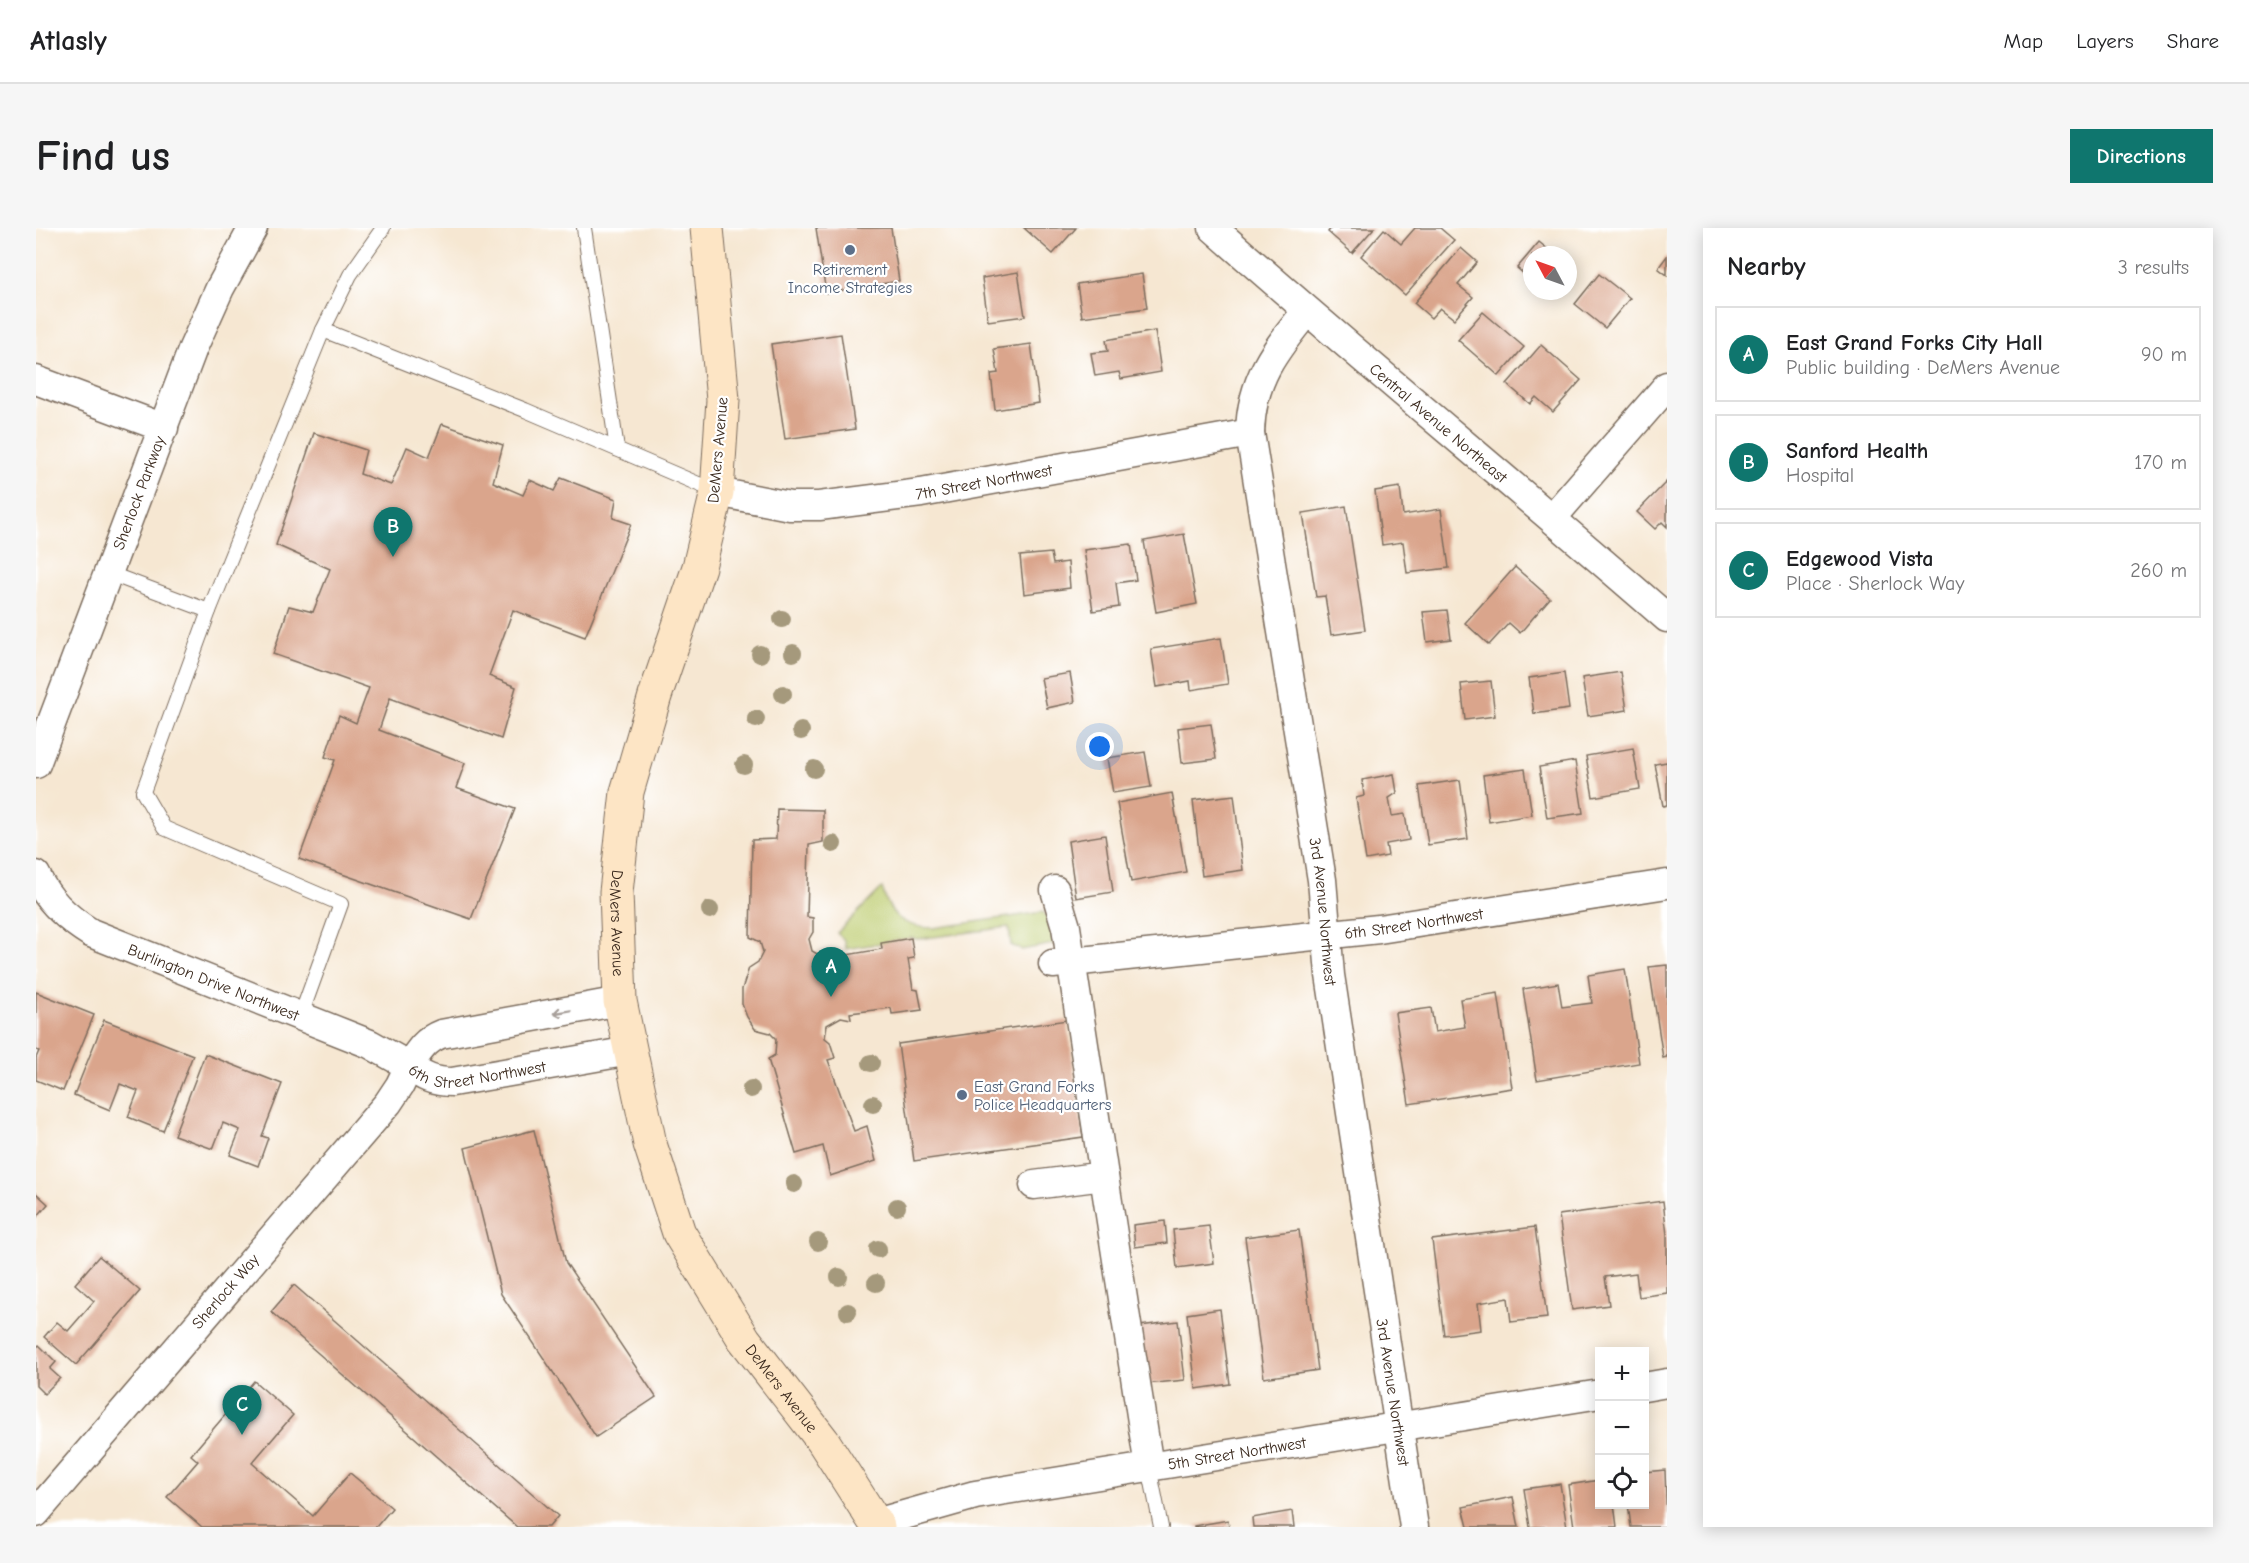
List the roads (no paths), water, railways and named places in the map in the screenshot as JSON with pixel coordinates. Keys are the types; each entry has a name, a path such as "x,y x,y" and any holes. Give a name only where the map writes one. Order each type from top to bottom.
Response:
{"main road":[{"name":"DeMers Avenue","path":"707,228 723,400 717,492 699,567 655,696 627,792 616,892 620,1002 650,1144 679,1233 744,1339 823,1441 877,1525"}],"street":[{"name":"Sherlock Parkway","path":"36,764 193,348 220,288 253,228"},
{"name":"Central Avenue Northeast","path":"1213,228 1667,618"},
{"name":"3rd Avenue Northwest","path":"1307,311 1276,348 1265,368 1256,389 1250,433 1322,880 1334,999 1414,1527"},
{"path":"36,380 164,428"},
{"path":"1552,518 1667,386"},
{"name":"7th Street Northwest","path":"717,492 790,506 819,506 921,493 1250,433"},
{"name":"Burlington Drive Northwest","path":"36,875 54,903 72,921 91,933 301,1015 370,1044 409,1066"},
{"name":"6th Street Northwest","path":"1062,963 1326,935 1667,884"},
{"path":"1054,890 1066,927 1062,963 1104,1176 1149,1467"},
{"name":"6th Street Northwest","path":"620,1002 441,1034 431,1038 419,1050 409,1066 425,1078 439,1082 452,1082 630,1051"},
{"name":"Sherlock Way","path":"36,1513 388,1103 409,1066"},
{"path":"1034,1185 1104,1176"},
{"path":"1649,1386 1667,1383"},
{"name":"5th Street Northwest","path":"877,1525 975,1495 1595,1395"}],"lane":[{"path":"301,1015 341,904 164,828 143,792 209,611 323,330 350,275 383,228"},
{"path":"584,228 617,449"},
{"path":"323,330 525,410 717,492"},
{"path":"108,573 209,611"},
{"path":"1149,1467 1161,1527"}],"place":[{"name":"Retirement Income Strategies","path":"850,250"},
{"name":"Sanford Health","path":"393,557"},
{"name":"East Grand Forks City Hall","path":"831,997"},
{"name":"East Grand Forks Police Headquarters","path":"962,1095"},
{"name":"Edgewood Vista","path":"242,1435"}]}
